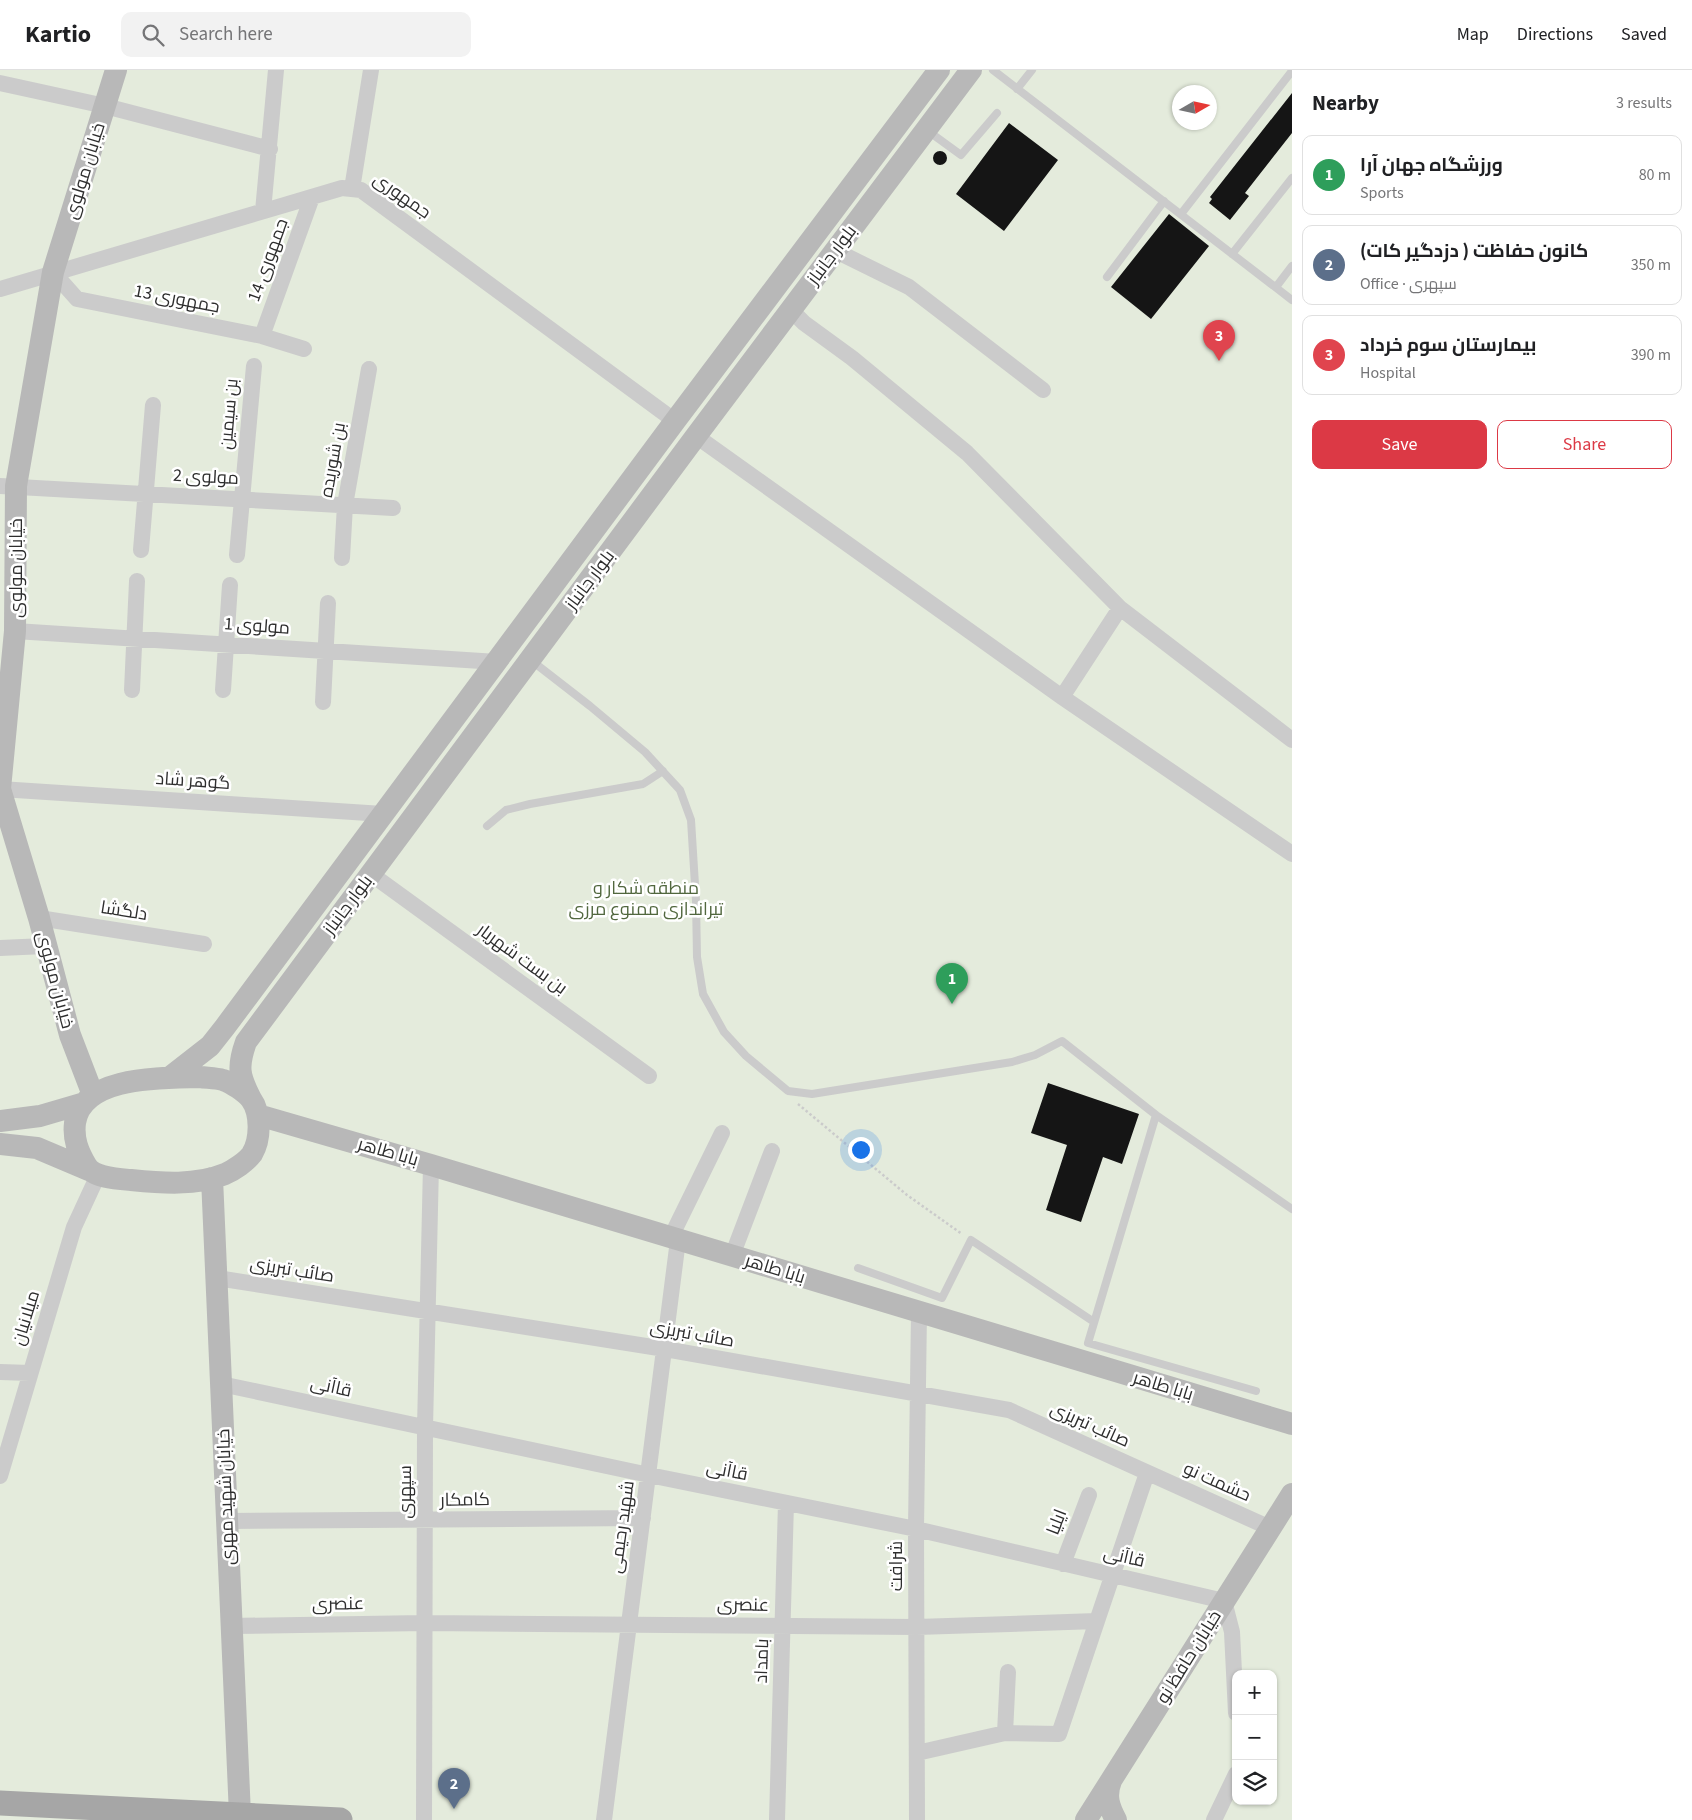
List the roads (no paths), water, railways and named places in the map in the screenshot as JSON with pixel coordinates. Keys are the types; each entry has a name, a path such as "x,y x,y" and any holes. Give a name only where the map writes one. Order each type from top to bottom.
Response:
{"main road":[{"name":"خیابان مولوی","path":"87,1100 39,918 0,789 6,655 15,631 8,486 53,272 116,70"},
{"name":"بلوار جانباز","path":"169,1078 210,1046 939,70"},
{"name":"بلوار جانباز","path":"255,1107 242,1081 240,1060 246,1042 696,436 972,70"},
{"path":"675,421 696,436"},
{"path":"0,1121 40,1116 87,1100 110,1086 146,1079 200,1078 222,1080 238,1088 255,1107 258,1136 252,1153 242,1164 226,1174 185,1182 120,1179 93,1172 37,1148 0,1144"},
{"path":"87,1100 76,1118 74,1134 78,1153 93,1172"},
{"name":"بابا طاهر","path":"255,1107 431,1165 1292,1424"},
{"name":"خیابان شهید مهری","path":"212,1178 240,1815"},
{"name":"خیابان حافظ نو","path":"1086,1820 1292,1494"},
{"path":"1116,1772 1109,1784 1107,1796 1110,1809 1116,1820"},
{"path":"0,1804 105,1814 240,1815 340,1820"}],"street":[{"path":"264,211 276,70"},
{"path":"352,189 371,70"},
{"path":"0,83 105,106 270,149"},
{"name":"جمهوری","path":"0,289 342,188 361,190 675,421"},
{"name":"جمهوری 14","path":"262,336 312,197"},
{"path":"836,251 909,287 1043,390"},
{"name":"جمهوری 13","path":"53,272 77,300 262,336 304,349"},
{"path":"791,310 804,323 852,358 968,453 1120,608 1292,740"},
{"name":"بن سیمین","path":"237,555 254,366"},
{"name":"بن شوریده","path":"342,558 345,505 369,369"},
{"path":"141,550 153,405"},
{"path":"696,436 1062,697 1292,854"},
{"name":"مولوی 2","path":"8,486 393,508"},
{"path":"132,690 137,581"},
{"path":"223,690 230,586"},
{"path":"323,702 328,603"},
{"path":"1062,697 1120,608"},
{"name":"مولوی 1","path":"15,631 496,662"},
{"name":"گوهر شاد","path":"0,789 384,814"},
{"name":"بن بست شهریار","path":"371,874 650,1076"},
{"name":"دلگشا","path":"39,918 204,944"},
{"path":"0,948 45,946"},
{"name":"شهید رحیمی","path":"604,1820 665,1349 675,1238 722,1133"},
{"path":"732,1256 772,1151"},
{"name":"سپهری","path":"424,1820 425,1428 431,1165"},
{"name":"میلانیان","path":"0,1476 74,1227 93,1172"},
{"name":"صائب تبریزی","path":"217,1278 665,1349 1009,1410 1148,1473"},
{"name":"شرافت","path":"917,1820 916,1529 919,1312"},
{"path":"0,1372 30,1374"},
{"name":"قاآنی","path":"221,1384 649,1476 916,1529 1224,1601"},
{"path":"917,1753 1005,1733 1059,1734 1148,1473"},
{"name":"حشمت نو","path":"1148,1473 1270,1528"},
{"name":"ایلیا","path":"1063,1564 1088,1495"},
{"name":"بامداد","path":"777,1820 786,1503"},
{"name":"کامکار","path":"227,1521 643,1518"},
{"path":"1224,1601 1232,1632 1234,1670"},
{"name":"عنصری","path":"232,1626 424,1623 917,1628 1098,1622"},
{"path":"1005,1733 1008,1672"},
{"path":"1214,1820 1232,1782"}],"lane":[{"path":"993,70 1292,300"},
{"path":"1017,89 1032,70"},
{"path":"1181,214 1292,71"},
{"path":"927,130 961,155 997,112"},
{"path":"1232,254 1292,178"},
{"path":"1107,277 1164,201"},
{"path":"1276,287 1292,266"},
{"path":"530,660 645,752 680,790 691,820 697,957 703,994 724,1032 746,1056 788,1091 812,1094 1012,1062 1035,1055 1062,1041 1156,1115 1292,1209"},
{"path":"487,826 506,810 643,784 663,771"},
{"path":"1156,1115 1088,1343 1256,1391"},
{"path":"858,1268 942,1298 971,1240 1094,1322"}],"place":[{"name":"بیمارستان سوم خرداد","path":"1219,361"},
{"name":"ورزشگاه جهان آرا","path":"952,1004"},
{"name":"کانون حفاظت ( دزدگیر کات)","path":"454,1809"}],"park label":[{"name":"منطقه شکار و تیراندازی ممنوع مرزی","path":"646,898"}]}
